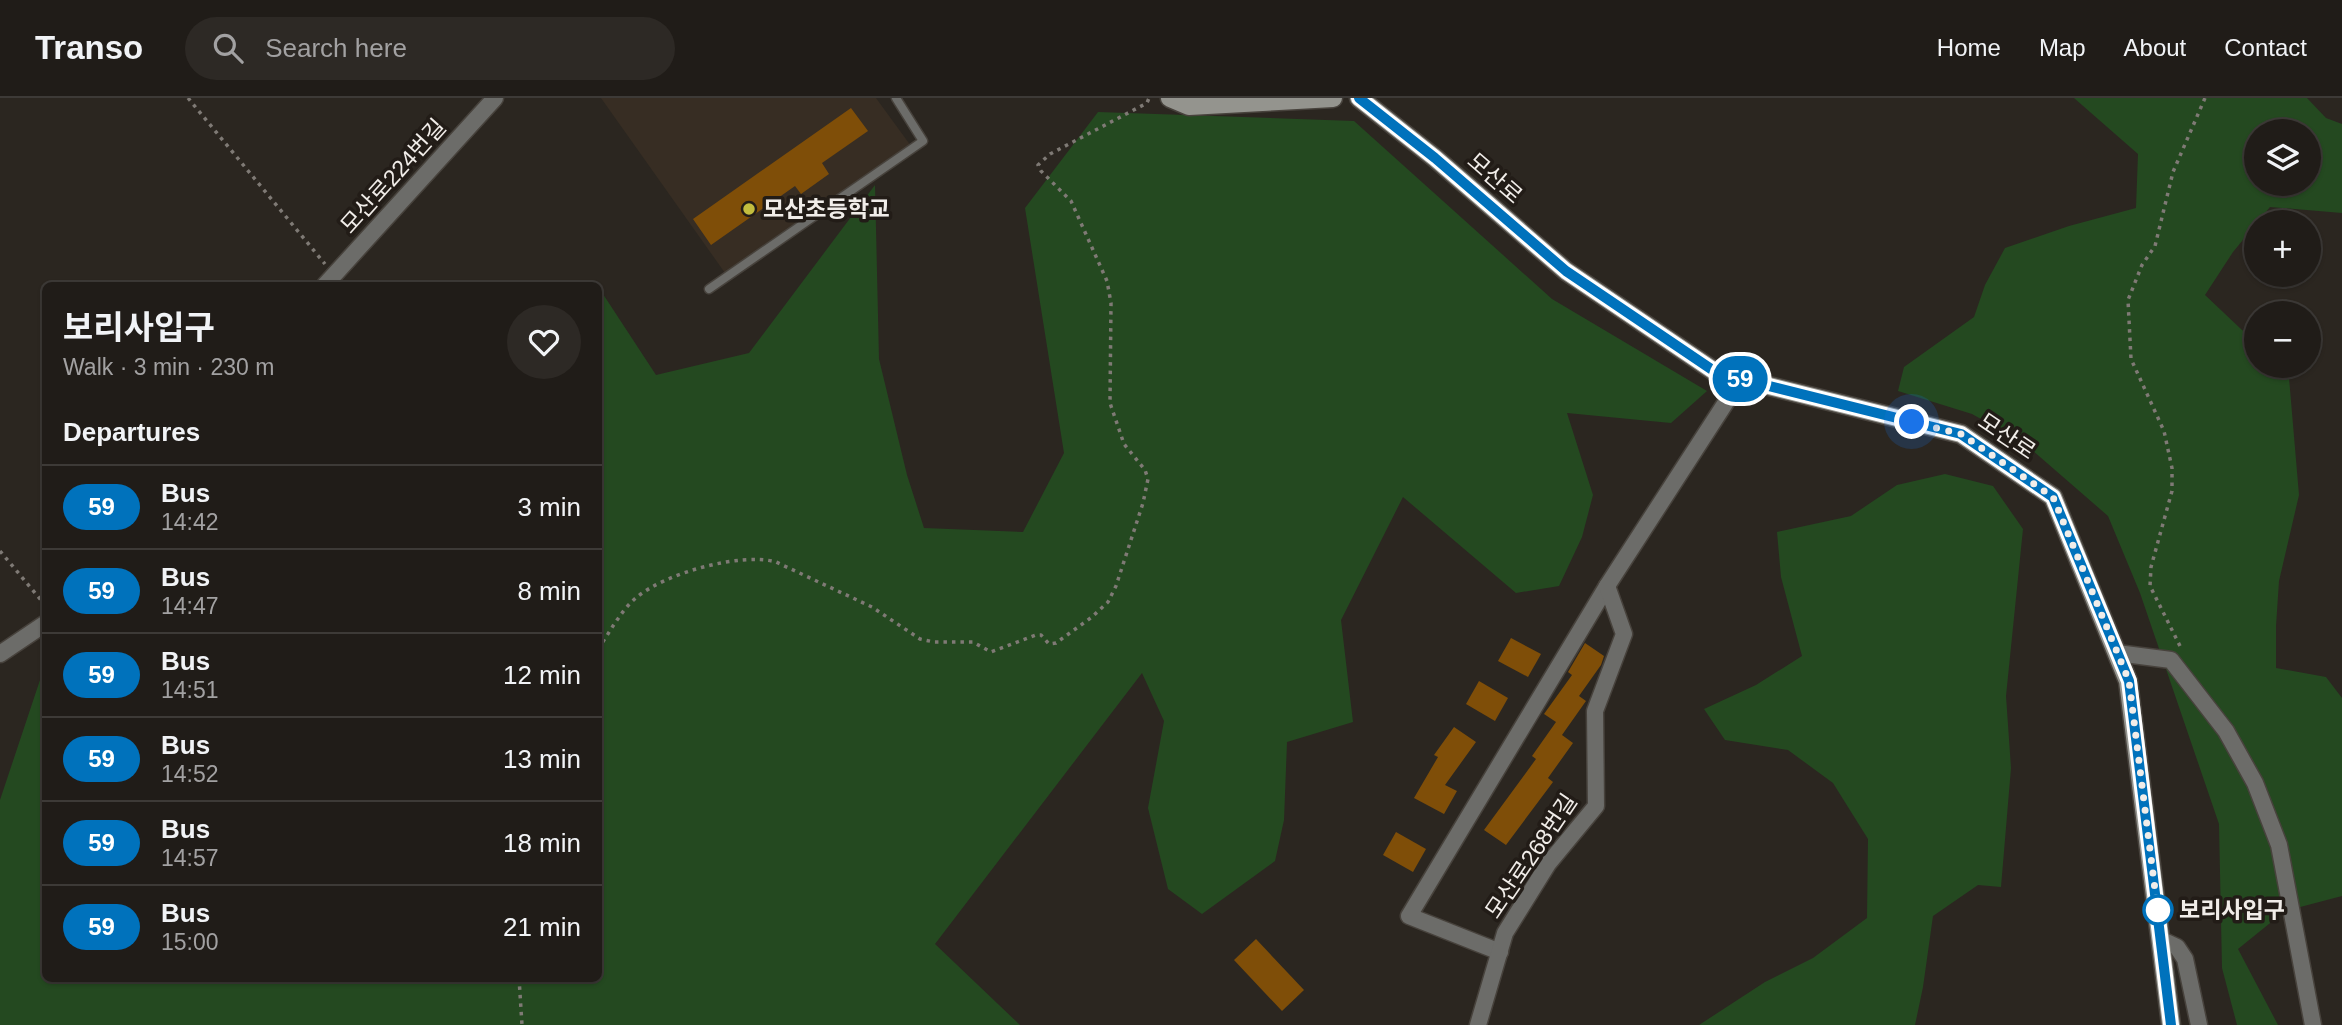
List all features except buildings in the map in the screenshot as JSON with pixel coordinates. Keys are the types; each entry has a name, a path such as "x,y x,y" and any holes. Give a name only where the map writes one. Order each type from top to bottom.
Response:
{"street":[{"name":"모산로224번길","path":"330,280 495,98"},
{"path":"1170,98 1189,106 1333,98"},
{"name":"모산로","path":"1359,98 1435,158 1566,271 1717,373 1961,434 2053,497 2129,681 2171,1025"},
{"path":"1500,952 1409,916 1607,586 1741,379"},
{"name":"모산로268번길","path":"1478,1025 1505,933 1548,864 1596,806 1595,711 1625,634 1607,586"},
{"path":"0,654 42,626"},
{"path":"2117,653 2171,660 2226,732 2255,783 2280,845 2313,1025"},
{"path":"2162,940 2177,947 2185,959 2199,1025"}],"lane":[{"path":"709,289 923,141 896,98"}],"path":[{"path":"188,98 330,280"},
{"path":"602,643 628,606 644,592 702,567 751,559 776,562 848,595 872,607 920,639 934,642 973,642 991,652 1036,635 1041,635 1049,644 1056,643 1101,610 1116,586 1148,479 1145,470 1124,443 1110,403 1108,380 1111,303 1107,281 1071,201 1041,172 1038,165 1050,154 1147,103 1149,98"},
{"path":"2182,649 2150,586 2151,567 2172,491 2172,468 2164,431 2131,359 2128,300 2142,265 2155,246 2173,172 2205,98"},
{"path":"0,551 42,601"},
{"path":"519,982 522,1025"}],"shaded area":[{"name":"모산초등학교","path":"601,98 876,98 911,146 725,273"}],"green space":[{"path":"2074,98 2307,98 2326,118 2342,124 2342,213 2270,207 2268,210 2244,210 2244,239 2205,295 2244,331 2244,378 2289,378 2299,495 2279,581 2276,668 2326,677 2342,698 2342,896 2285,911 2238,949 2278,1025 2237,1025 2222,968 2219,824 2140,593 2108,516 2024,443 1972,414 1898,391 1904,367 1974,317 1985,285 2005,248 2069,226 2136,208 2138,154"},
{"path":"1098,112 1354,121 1552,299 1707,391 1671,423 1567,413 1593,495 1582,537 1559,586 1516,593 1403,497 1341,620 1353,722 1287,742 1284,820 1275,861 1202,914 1168,889 1148,808 1164,721 1142,673 935,944 1020,1025 0,1025 0,800 42,674 42,982 602,982 602,293 656,375 749,353 875,185 879,359 907,475 924,528 1023,532 1064,453 1025,208"},
{"path":"1945,474 1993,486 2023,529 2006,696 2011,768 2001,887 1978,885 1933,916 1915,1025 1699,1025 1765,982 1813,958 1867,918 1868,839 1833,783 1788,750 1725,740 1704,709 1756,685 1802,656 1781,577 1777,532 1851,516 1897,485"}],"bus line":[{"name":"59","path":"1359,98 1435,158 1566,271 1717,373 1961,434 2053,497 2129,681 2171,1025"}],"place":[{"name":"모산초등학교","path":"749,209"},
{"name":"보리사입구","path":"2158,910"}],"route":[{"path":"1912,422 1961,434 2053,497 2129,681 2158,914 2158,910"}]}
